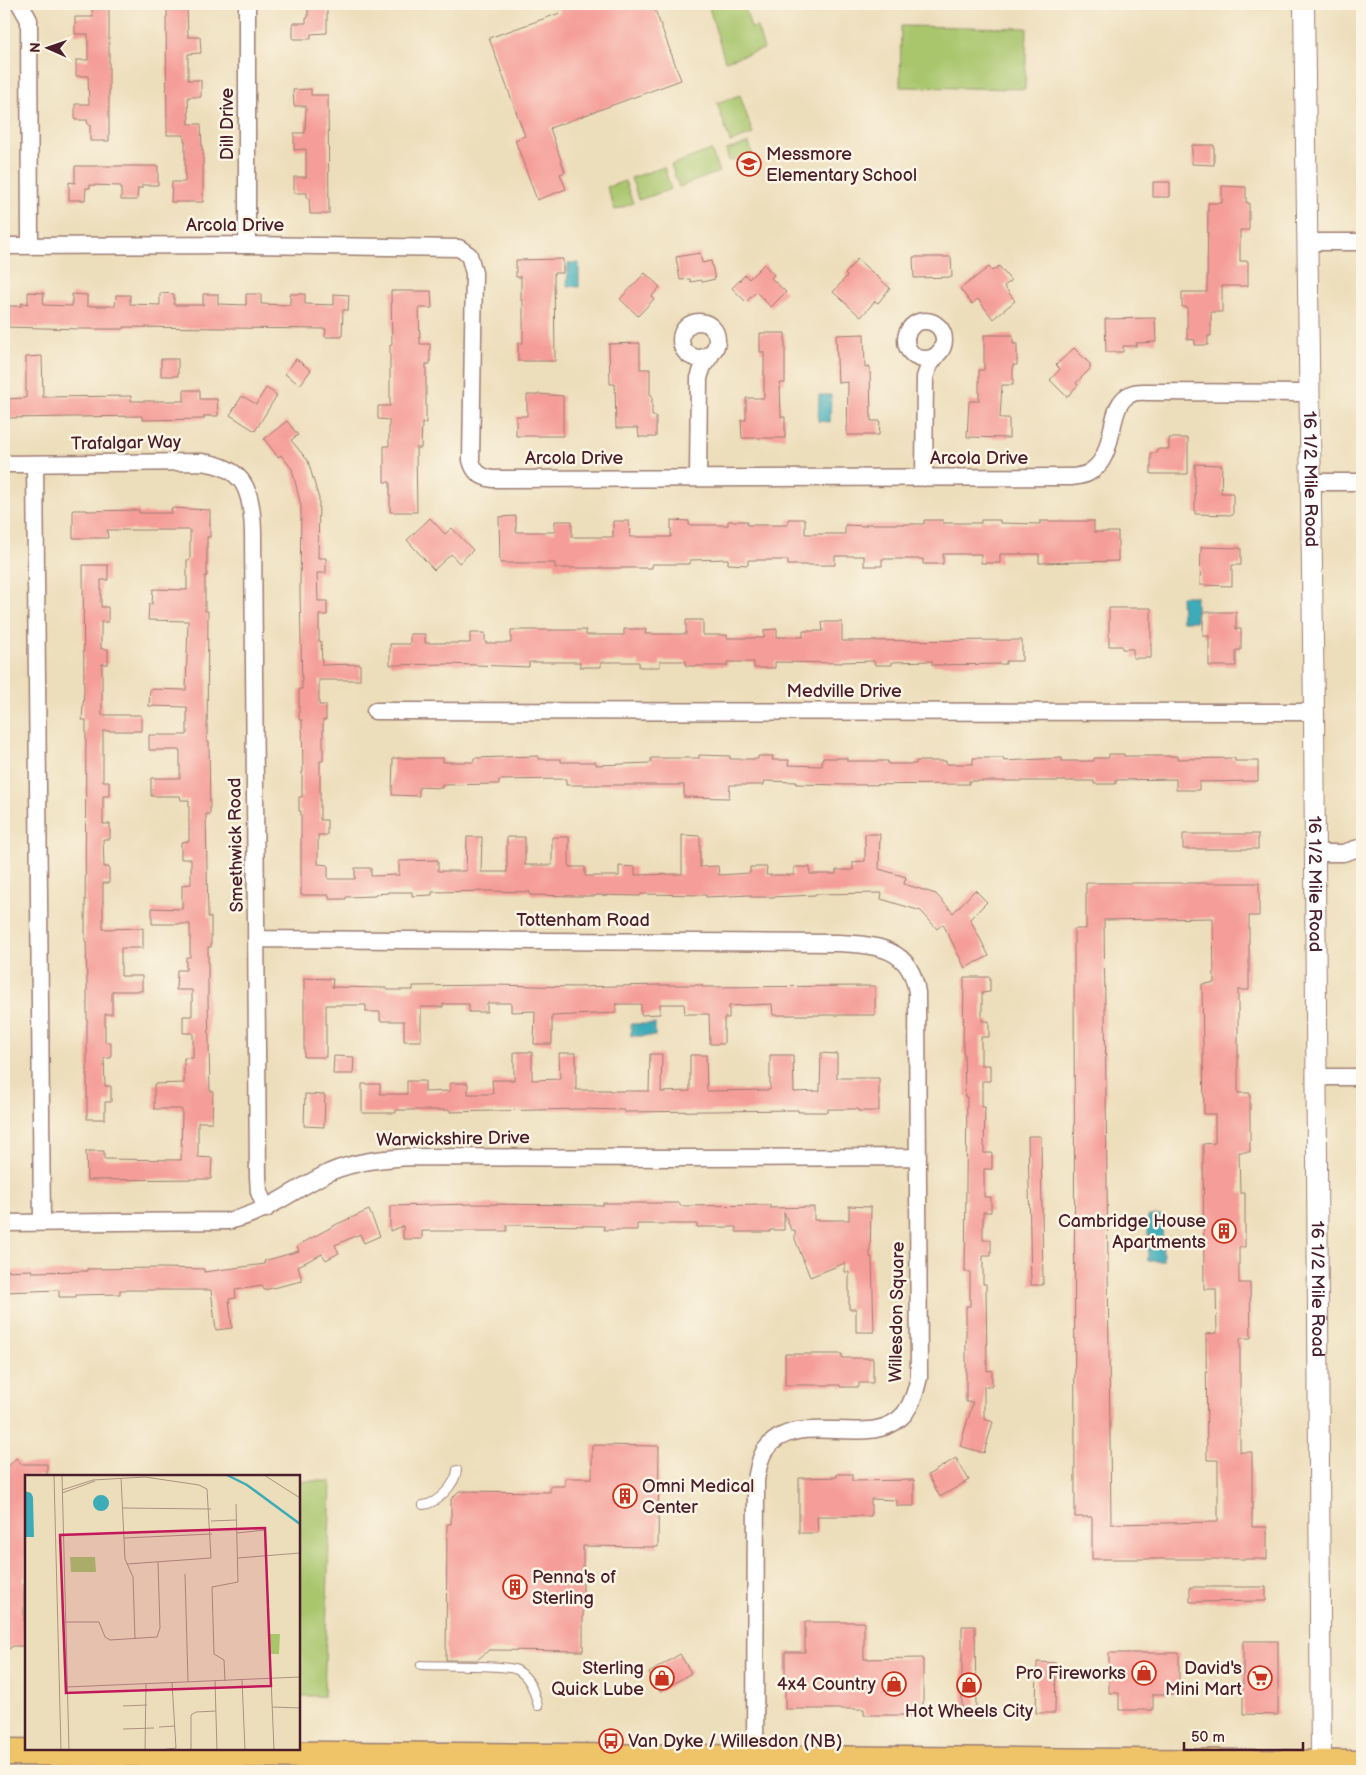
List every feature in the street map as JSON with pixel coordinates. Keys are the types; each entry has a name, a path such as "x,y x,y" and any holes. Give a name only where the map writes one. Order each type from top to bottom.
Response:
{"main road":[{"path":"4,1752 477,1763 755,1759 1206,1767 1362,1764"},
{"path":"61,1771 67,1763 80,1753"}],"street":[{"path":"20,4 29,20 30,245"},
{"name":"Dill Drive","path":"247,4 247,245"},
{"name":"16 1/2 Mile Road","path":"1304,4 1314,712 1321,1764"},
{"path":"1308,242 1362,242"},
{"name":"Arcola Drive","path":"4,246 454,246 465,251 472,261 474,273 471,460 478,474 485,477 1048,478 1086,474 1094,469 1105,455 1117,408 1122,399 1130,394 1150,392 1309,393"},
{"path":"698,478 699,378 703,366 717,344 718,338 712,327 701,322 689,324 682,334 681,346 695,366 699,378"},
{"path":"924,478 925,377 929,366 943,346 942,333 934,324 922,322 910,328 907,334 907,346 921,366 925,377"},
{"path":"688,355 699,359 711,355"},
{"path":"914,356 925,359 937,355"},
{"name":"Trafalgar Way","path":"4,464 201,462 222,466 232,471 242,481"},
{"path":"35,464 42,1222"},
{"name":"Smethwick Road","path":"242,481 249,497 252,518 258,1177 260,1192 266,1209"},
{"path":"1310,482 1362,482"},
{"name":"Medville Drive","path":"375,711 1314,712"},
{"path":"1314,853 1343,853 1362,847"},
{"name":"Tottenham Road","path":"257,939 836,943 881,948 905,961"},
{"name":"Willesdon Square","path":"755,1759 756,1480 759,1463 764,1452 771,1444 781,1437 802,1430 874,1429 895,1422 914,1398 919,1377 917,994 913,973 905,961"},
{"path":"1315,1077 1362,1077"},
{"name":"Warwickshire Drive","path":"4,1223 229,1221 266,1209 330,1173 357,1162 380,1159 409,1157 917,1157"}],"lane":[{"path":"423,1505 426,1505 444,1492 452,1482 456,1470"},
{"path":"421,1665 516,1669 533,1687 538,1706"}],"green space":[{"path":"708,4 744,4 751,28 757,27 764,49 725,61"},
{"path":"901,26 1027,28 1025,89 900,87"},
{"path":"740,95 753,134 730,142 717,103"},
{"path":"749,143 753,155 729,161 726,150"},
{"path":"711,150 719,172 679,187 671,165"},
{"path":"664,167 671,189 639,200 631,178"},
{"path":"625,181 633,203 615,210 607,187"},
{"path":"300,1481 331,1481 324,1696 300,1696"}],"water":[{"path":"568,263 579,263 579,287 567,286"},
{"path":"819,395 831,395 830,422 818,421"},
{"path":"1181,596 1196,596 1196,621 1182,621"},
{"path":"631,1024 655,1024 655,1036 631,1036"},
{"path":"1148,1216 1162,1216 1163,1261 1148,1261"}],"building":[{"path":"91,4 109,4 109,141 90,141 90,125 88,125 87,120 75,120 75,104 89,104 88,76 76,76 76,60 88,60 88,34 75,34 75,17 93,17"},
{"path":"167,4 187,4 188,37 200,37 201,53 188,54 188,80 201,80 201,97 188,97 189,124 201,124 203,202 171,202 172,182 185,182 185,141 184,135 167,135"},
{"path":"308,4 327,4 327,33 311,34 311,39 293,39 293,23 306,23"},
{"path":"557,4 653,4 681,80 550,128 565,172 560,174 566,189 537,200 515,140 525,136 489,38 560,13"},
{"path":"311,89 311,95 328,95 329,214 310,214 307,193 294,193 294,177 306,177 306,149 294,150 294,133 305,133 306,106 294,106 293,90"},
{"path":"1192,145 1214,145 1214,165 1192,164"},
{"path":"75,166 158,166 158,185 142,185 142,188 138,188 137,200 121,200 121,186 90,185 90,188 86,188 85,200 69,200 69,182 75,183"},
{"path":"1153,182 1170,182 1170,197 1153,197"},
{"path":"1222,186 1246,187 1246,202 1249,203 1249,230 1240,230 1240,261 1248,261 1248,286 1222,286 1222,312 1211,312 1211,336 1208,336 1208,345 1195,345 1195,340 1187,339 1187,307 1182,307 1182,292 1207,292 1208,203 1222,203"},
{"path":"700,253 702,263 711,261 715,279 702,282 701,280 691,282 690,279 680,280 676,257"},
{"path":"913,257 951,257 952,277 914,278"},
{"path":"563,259 563,273 554,273 555,361 518,361 518,343 523,343 523,301 521,301 521,277 516,277 516,260"},
{"path":"857,259 890,288 878,303 875,301 861,317 833,292 847,276 845,274"},
{"path":"764,264 774,275 771,278 786,292 771,307 756,292 746,302 732,288 745,275 749,279"},
{"path":"999,266 1011,281 1004,286 1015,301 993,319 978,299 972,304 960,289 989,267 992,271"},
{"path":"645,273 660,287 652,296 654,299 638,316 620,299"},
{"path":"391,291 431,291 432,308 419,308 420,344 430,344 430,364 426,364 426,423 422,423 421,448 416,448 417,512 390,512 390,482 384,482 384,446 389,446 389,420 378,419 378,406 390,406"},
{"path":"28,292 44,293 43,305 72,306 72,294 87,295 87,306 115,306 116,295 130,295 130,304 160,305 160,293 174,294 174,305 203,305 203,294 218,294 218,304 246,305 246,294 261,294 261,304 290,305 290,294 305,294 305,304 334,305 334,294 349,295 348,310 343,310 342,337 325,337 326,329 124,327 124,329 81,329 5,327 5,306 22,306 21,303 28,304"},
{"path":"1155,318 1156,342 1136,343 1137,346 1123,346 1123,352 1106,352 1105,319"},
{"path":"760,333 785,333 785,383 780,383 781,417 785,417 785,438 742,438 741,420 746,420 746,398 764,398 764,352 760,352"},
{"path":"864,334 865,368 870,367 871,421 880,421 879,435 847,435 848,382 838,383 836,335"},
{"path":"984,335 1013,335 1013,344 1017,344 1017,365 1013,365 1013,385 1002,385 1000,418 1009,418 1009,438 967,437 969,401 979,401 979,370 984,370"},
{"path":"640,343 640,369 650,369 650,395 652,395 652,416 656,416 656,437 639,437 638,428 616,428 615,384 610,384 609,344"},
{"path":"1074,348 1090,364 1090,369 1076,383 1078,385 1067,397 1050,380 1060,369 1056,365"},
{"path":"42,356 43,397 131,396 131,401 184,401 184,390 200,390 200,399 217,399 218,416 204,416 204,419 142,420 142,416 7,418 6,399 26,398 26,357"},
{"path":"161,359 178,359 178,376 161,376"},
{"path":"296,359 311,370 300,385 285,374"},
{"path":"266,388 277,395 255,431 230,415 242,396 256,404"},
{"path":"527,395 563,396 563,436 516,436 516,416 527,416"},
{"path":"287,421 298,435 291,440 308,461 319,499 318,558 326,558 326,573 317,573 318,601 327,601 327,615 319,615 319,641 321,641 322,665 360,664 360,680 319,680 319,705 326,705 326,720 323,720 323,761 320,761 320,820 327,820 327,835 318,835 318,864 328,865 328,879 355,879 355,868 371,868 371,876 399,875 399,861 438,860 438,871 466,871 467,837 482,837 481,872 507,872 507,837 525,837 525,865 552,865 552,837 569,837 569,867 585,867 585,876 619,876 619,866 635,867 635,875 682,874 682,835 700,836 700,867 718,866 719,875 750,873 750,867 767,867 766,875 794,875 794,867 810,867 810,874 836,874 836,870 853,870 853,862 865,861 865,834 880,834 879,869 906,877 904,884 936,894 953,913 975,890 987,902 970,919 989,956 965,968 943,924 937,929 921,911 881,899 882,893 706,897 706,895 641,894 640,896 530,895 530,892 490,891 432,892 432,895 412,896 412,892 388,892 375,894 375,896 346,897 346,899 329,899 329,895 301,895 301,811 299,811 299,797 302,797 303,772 302,720 299,720 299,689 302,689 301,506 292,469 281,455 278,457 264,439"},
{"path":"1169,438 1188,438 1188,474 1151,474 1151,453 1157,453 1157,449 1169,449"},
{"path":"1195,464 1222,465 1221,493 1233,493 1233,515 1195,514"},
{"path":"171,508 210,510 210,537 207,537 207,576 205,576 205,611 208,611 207,742 209,742 210,814 206,814 208,917 211,917 211,947 208,947 210,1091 213,1091 212,1122 198,1122 198,1157 212,1158 211,1179 87,1180 86,1151 104,1151 104,1159 181,1160 182,1110 154,1109 154,1084 184,1083 184,1058 193,1058 193,1033 183,1033 183,1016 192,1016 192,990 176,990 177,970 186,970 186,957 190,957 190,924 152,924 152,908 182,909 182,885 191,884 191,859 181,859 181,842 189,841 189,800 181,800 180,796 151,796 151,778 180,778 180,750 149,750 149,735 187,735 187,707 149,706 150,689 186,690 188,621 148,620 149,604 152,604 153,589 187,590 190,530 107,530 108,538 73,538 73,510 139,510 139,513 172,513"},
{"path":"516,516 516,532 555,532 555,521 572,521 572,537 613,537 613,521 629,521 630,537 671,537 671,520 689,521 689,525 728,525 728,521 747,521 747,525 788,525 788,519 805,519 805,534 845,534 845,525 924,524 924,520 943,520 943,523 981,523 981,520 1000,520 1000,523 1040,524 1040,521 1094,521 1094,532 1118,532 1118,561 1039,563 1039,554 1000,554 1000,563 981,563 981,554 943,554 943,564 923,564 923,559 882,559 882,566 864,566 864,556 835,556 835,565 788,565 788,560 748,560 748,565 728,564 728,559 690,560 690,564 652,564 652,568 555,568 555,563 500,563 499,517"},
{"path":"430,518 445,534 452,528 473,550 459,563 451,554 434,570 407,540"},
{"path":"1201,547 1241,548 1241,565 1232,565 1232,586 1200,585"},
{"path":"83,565 108,565 108,580 101,580 101,607 108,607 108,622 101,622 101,649 108,649 108,664 102,664 102,715 141,715 141,731 103,731 103,781 109,781 109,796 103,796 103,824 110,824 110,839 103,839 104,867 109,867 109,883 103,883 103,929 143,928 143,948 121,948 121,976 142,976 142,991 112,991 112,1014 105,1014 105,1042 111,1042 111,1058 104,1058 105,1086 111,1086 111,1102 105,1102 105,1119 87,1119 87,985 85,941 86,720 82,720 84,691"},
{"path":"1109,608 1151,608 1151,658 1133,658 1133,649 1122,649 1122,646 1109,646"},
{"path":"1203,612 1236,612 1236,629 1241,629 1241,650 1236,650 1236,666 1209,666 1209,636 1203,636"},
{"path":"686,620 703,620 703,635 727,635 727,638 764,638 764,630 777,629 777,637 803,637 803,631 823,631 822,622 842,622 842,641 1022,640 1022,661 1006,661 1006,664 932,665 932,661 892,662 892,665 875,665 874,661 842,663 775,662 775,668 754,668 754,662 727,662 727,666 686,666 686,661 660,661 660,667 639,667 639,662 601,662 601,667 580,667 580,662 529,662 529,667 448,664 390,665 390,644 410,644 410,634 425,634 425,643 470,643 470,633 485,633 485,643 511,643 511,630 586,630 586,635 624,635 624,629 646,629 645,634 686,634"},
{"path":"1109,754 1124,754 1124,756 1177,756 1177,759 1235,758 1235,761 1258,761 1258,781 1199,782 1199,790 1176,790 1176,779 1116,780 1116,784 1094,784 1094,781 969,781 969,784 846,785 764,781 764,785 730,785 729,798 684,797 684,785 566,785 566,779 499,780 499,784 442,785 442,788 419,787 419,796 392,795 393,758 443,758 443,762 474,762 474,758 538,756 538,759 561,759 561,762 596,762 596,765 651,763 651,758 699,758 699,755 730,756 730,759 758,759 758,756 773,756 772,760 789,760 788,765 822,766 822,758 847,758 847,761 888,761 888,764 916,764 916,761 946,761 946,764 973,764 973,758 1003,758 1004,761 1062,758 1062,761 1094,761 1094,758 1109,758"},
{"path":"1183,834 1258,834 1258,849 1183,849"},
{"name":"Cambridge House Apartments","path":"1086,883 1259,883 1259,916 1249,916 1249,990 1238,990 1238,1093 1250,1093 1250,1152 1239,1152 1240,1193 1245,1193 1245,1247 1239,1247 1239,1283 1250,1283 1251,1338 1240,1338 1240,1452 1252,1452 1252,1527 1267,1527 1267,1559 1092,1559 1092,1517 1075,1517 1074,929 1086,929","holes":["1213,918 1214,983 1202,984 1204,1114 1215,1114 1215,1143 1203,1144 1204,1289 1216,1289 1217,1333 1206,1334 1207,1460 1218,1460 1218,1522 1111,1524 1104,920"]},
{"path":"964,977 990,977 990,992 982,993 982,1021 989,1021 989,1037 981,1037 981,1065 990,1065 990,1081 982,1081 982,1107 985,1107 984,1153 992,1153 992,1169 984,1169 984,1197 991,1197 991,1212 983,1212 983,1240 991,1240 991,1256 983,1256 983,1284 986,1284 987,1371 992,1370 992,1386 984,1386 984,1419 993,1422 984,1453 960,1446 973,1402 966,1402 966,1306 970,1306 970,1272 965,1272 967,1097 965,1097 963,1053"},
{"path":"304,978 333,979 332,987 386,988 387,990 413,990 413,986 495,985 575,987 659,985 702,985 702,987 875,986 875,1015 773,1015 772,1004 729,1006 729,1018 724,1018 724,1044 710,1044 709,1014 685,1014 684,1004 660,1004 660,1014 641,1015 641,1004 616,1004 616,1013 552,1016 552,1044 534,1044 535,1011 511,1012 511,1003 487,1003 487,1012 469,1012 469,1004 443,1004 443,1007 421,1007 421,1041 404,1041 404,1021 380,1021 380,1012 366,1012 366,1005 326,1005 326,1057 304,1057"},
{"path":"514,1052 532,1052 532,1080 560,1079 559,1053 576,1053 576,1090 610,1091 649,1091 650,1054 662,1054 661,1092 690,1091 690,1055 706,1055 707,1091 770,1090 770,1055 793,1055 794,1092 820,1091 821,1053 837,1054 837,1078 879,1078 879,1111 828,1109 828,1112 798,1112 798,1110 624,1112 624,1110 580,1109 450,1112 450,1110 396,1110 396,1113 362,1113 362,1084 380,1084 380,1094 407,1094 407,1081 425,1081 425,1092 450,1091 450,1083 468,1083 468,1094 493,1094 492,1080 514,1080"},
{"path":"334,1056 354,1057 353,1074 333,1074"},
{"path":"305,1094 325,1095 324,1127 304,1126"},
{"path":"1028,1136 1041,1136 1043,1285 1031,1285"},
{"path":"603,1203 680,1203 680,1206 770,1205 770,1208 814,1207 814,1220 849,1220 849,1206 871,1207 870,1257 872,1257 874,1332 856,1332 856,1309 849,1309 849,1272 845,1272 845,1263 810,1277 795,1239 795,1230 791,1230 784,1212 784,1230 770,1230 770,1232 736,1232 736,1227 697,1227 697,1224 637,1224 637,1230 604,1230 604,1226 507,1225 507,1231 422,1231 422,1239 403,1239 403,1226 390,1231 390,1206 473,1204 603,1205"},
{"path":"369,1210 380,1236 364,1243 360,1234 335,1245 339,1253 326,1260 322,1254 298,1266 302,1281 264,1290 263,1286 235,1290 236,1298 229,1299 232,1328 216,1330 211,1290 120,1290 120,1294 76,1295 76,1297 59,1297 59,1290 4,1292 4,1271 87,1271 87,1269 162,1268 204,1269 204,1272 265,1264 264,1261 299,1251 297,1246 337,1224"},
{"path":"785,1354 842,1354 842,1358 873,1358 873,1383 859,1383 859,1387 785,1385"},
{"name":"Penna's of Sterling","path":"592,1445 659,1446 658,1547 583,1546 583,1651 489,1650 477,1660 446,1660 447,1524 451,1524 451,1499 459,1491 550,1492 550,1486 565,1486 565,1478 592,1478"},
{"path":"16,1458 21,1464 47,1464 47,1475 25,1475 24,1646 13,1646 4,1653 4,1471"},
{"path":"956,1458 969,1480 940,1497 928,1475"},
{"path":"837,1474 852,1474 852,1481 914,1480 914,1506 897,1506 897,1500 871,1499 871,1516 817,1516 818,1533 799,1533 799,1478 837,1477"},
{"path":"1190,1587 1266,1587 1266,1601 1190,1602"},
{"path":"805,1622 864,1622 864,1659 923,1658 923,1715 864,1715 864,1709 785,1709 785,1652 805,1652"},
{"name":"Hot Wheels City","path":"962,1626 975,1626 976,1711 962,1712"},
{"name":"David's Mini Mart","path":"1243,1641 1278,1641 1278,1715 1243,1714"},
{"name":"Pro Fireworks","path":"1109,1653 1179,1653 1179,1694 1153,1694 1153,1710 1119,1710 1119,1693 1109,1693"},
{"path":"680,1654 691,1673 660,1692 649,1673"},
{"path":"1037,1662 1056,1663 1055,1713 1036,1713"}],"place":[{"name":"Messmore Elementary School","path":"749,164"},
{"name":"Cambridge House Apartments","path":"1224,1231"},
{"name":"Omni Medical Center","path":"625,1496"},
{"name":"Penna's of Sterling","path":"515,1587"},
{"name":"Pro Fireworks","path":"1144,1673"},
{"name":"Sterling Quick Lube","path":"662,1678"},
{"name":"David's Mini Mart","path":"1260,1678"},
{"name":"4x4 Country","path":"894,1684"},
{"name":"Hot Wheels City","path":"969,1685"},
{"name":"Van Dyke / Willesdon (NB)","path":"611,1741"}]}
